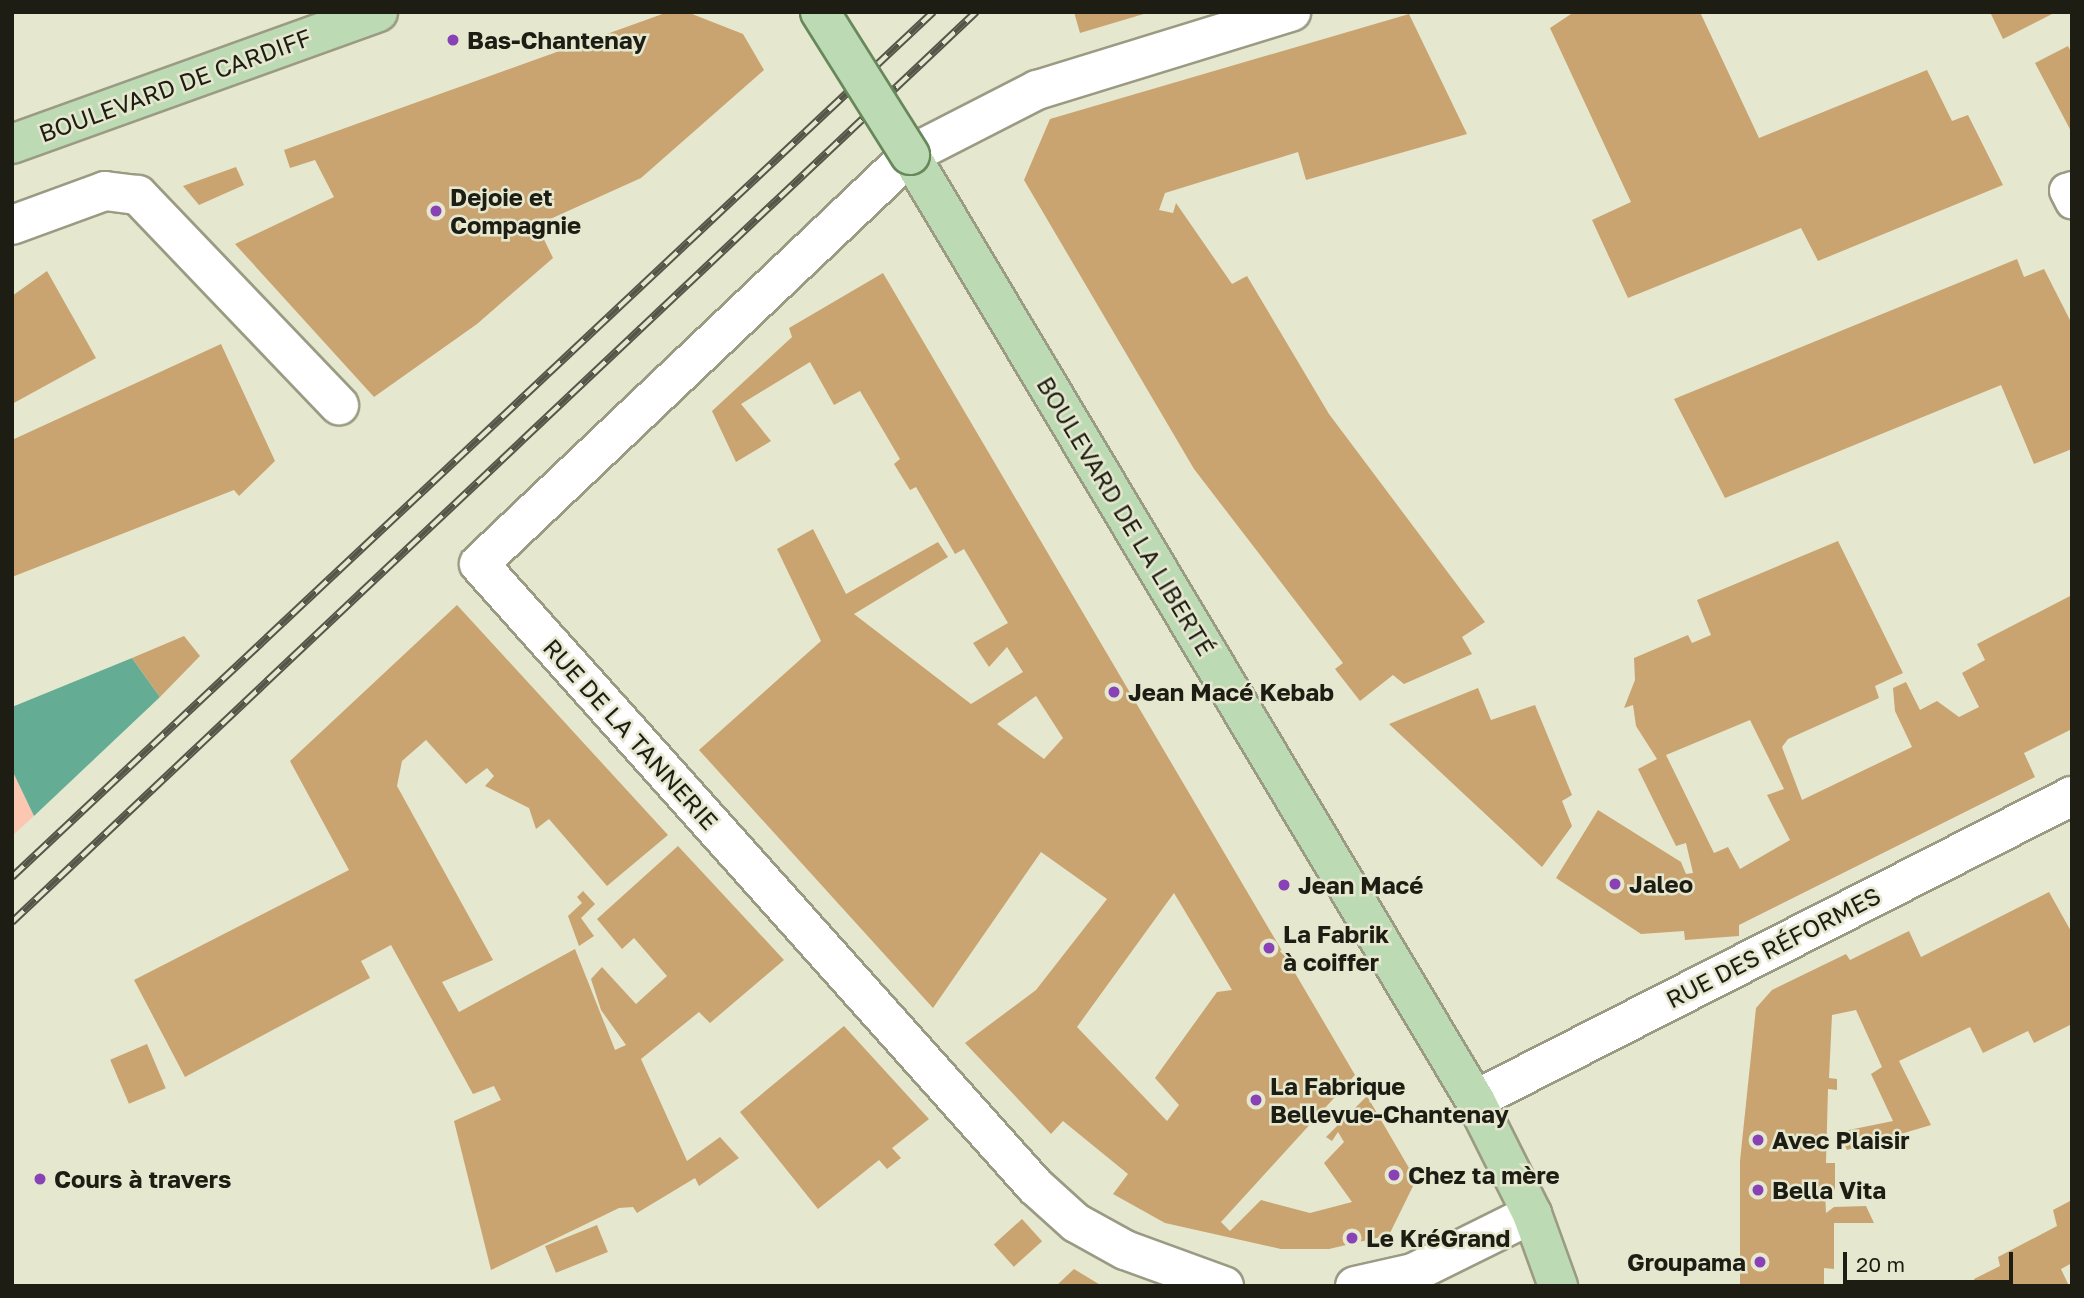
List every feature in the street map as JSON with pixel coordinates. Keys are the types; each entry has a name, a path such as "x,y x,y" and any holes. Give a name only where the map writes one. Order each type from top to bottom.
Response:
{"main road":[{"name":"BOULEVARD DE CARDIFF","path":"12,144 378,12"},
{"name":"BOULEVARD DE LA LIBERTÉ","path":"820,12 910,155 1475,1100 1532,1214 1558,1286"}],"street":[{"path":"910,155 1037,90 1291,12"},
{"name":"RUE DE LA TANNERIE","path":"910,155 479,564 1035,1186 1076,1223 1113,1243 1224,1286"},
{"path":"12,225 106,191 138,195 339,405"},
{"name":"RUE DES RÉFORMES","path":"1475,1100 2072,796"},
{"path":"1355,1286 1413,1273 1532,1214"}],"lane":[{"path":"2072,188 2066,190 2072,202"}],"shaded area":[{"path":"132,658 160,697 34,816 12,770 12,707"},
{"path":"12,770 34,816 12,836"}],"building":[{"name":"Dejoie et Compagnie","path":"668,12 687,12 743,34 764,70 641,178 537,225 553,258 477,324 374,397 235,244 334,197 315,160 290,168 284,150"},
{"path":"1074,12 1147,12 1147,13 1080,33"},
{"path":"1574,12 1700,12 1759,138 1927,70 1952,121 1968,115 2003,185 1818,261 1801,228 1628,298 1592,220 1631,202 1550,28"},
{"path":"1990,12 2056,12 2003,39"},
{"path":"1409,14 1467,134 1306,180 1298,152 1165,193 1159,210 1173,213 1176,203 1232,284 1247,276 1329,414 1485,622 1462,637 1472,654 1404,684 1393,675 1360,701 1335,669 1343,663 1194,469 1024,180 1050,119"},
{"path":"2068,46 2072,54 2072,133 2035,63"},
{"path":"236,167 244,185 199,205 183,186"},
{"path":"2017,259 2024,277 2044,269 2072,324 2072,449 2034,464 2001,385 1725,498 1674,399"},
{"path":"47,271 96,358 12,404 12,296"},
{"path":"883,273 1355,1075 1221,1222 1230,1231 1261,1200 1310,1213 1352,1202 1324,1163 1344,1142 1338,1132 1332,1141 1326,1137 1367,1096 1416,1180 1389,1235 1329,1249 1281,1249 1165,1223 1113,1194 1128,1174 1063,1121 1051,1134 965,1043 1036,990 1107,899 1041,852 933,1008 699,750 821,641 777,549 813,529 846,594 938,542 948,557 854,614 971,704 1023,672 1007,647 989,667 973,643 1008,623 964,549 955,554 916,487 910,490 894,464 900,459 860,391 834,405 810,362 741,404 771,441 736,462 712,411 792,337 789,328","holes":["1036,696 1063,738 1044,759 997,724","1174,893 1232,990 1217,992 1155,1078 1179,1105 1167,1121 1077,1027"]},
{"path":"221,344 275,461 239,496 234,490 12,577 12,440"},
{"path":"1838,541 1903,673 1875,686 1879,698 1788,739 1782,747 1802,800 1912,747 1895,711 1893,688 1906,682 1920,710 1937,701 1959,717 1979,707 1962,673 1985,660 1977,644 2072,595 2072,729 2024,753 2035,777 1739,925 1739,936 1685,940 1684,931 1641,934 1556,878 1598,810 1681,862 1686,874 1693,873 1686,843 1676,846 1638,769 1657,759 1636,726 1633,705 1624,708 1635,680 1634,658 1688,635 1692,643 1711,635 1697,600","holes":["1750,720 1784,789 1767,795 1790,840 1740,869 1728,847 1714,853 1666,755"]},
{"path":"457,605 668,835 607,886 549,819 536,829 529,808 485,786 494,776 487,768 466,784 426,740 402,761 397,786 493,960 442,982 459,1012 575,949 615,1050 626,1045 601,1010 591,979 602,967 636,1004 667,976 634,938 622,949 597,919 678,846 784,960 710,1023 699,1012 641,1059 687,1161 720,1137 739,1158 699,1186 695,1178 637,1213 633,1207 619,1208 491,1270 454,1121 501,1100 494,1086 473,1094 391,945 361,961 370,978 185,1077 134,980 349,870 290,761"},
{"path":"184,636 200,656 160,697 132,658"},
{"path":"1478,688 1491,720 1535,705 1572,795 1562,801 1572,826 1542,867 1389,724"},
{"path":"583,891 595,904 581,918 594,936 579,946 568,916 582,903 577,897"},
{"path":"2049,892 2072,933 2072,1024 2034,1043 2028,1031 1983,1053 1970,1027 1899,1061 1931,1125 1847,1150 1839,1132 1893,1121 1871,1074 1882,1067 1856,1010 1832,1015 1829,1078 1837,1079 1837,1090 1828,1089 1826,1163 1835,1163 1835,1190 1825,1190 1826,1213 1834,1207 1866,1206 1874,1223 1834,1223 1834,1269 1824,1268 1824,1286 1740,1286 1740,1161 1756,1008 1772,990 1846,954 1850,960 1909,931 1921,957"},
{"path":"844,1026 929,1119 892,1148 901,1158 887,1169 879,1160 818,1209 740,1112"},
{"path":"147,1044 166,1088 129,1104 110,1060"},
{"path":"2072,1200 2072,1263 2061,1269 2069,1286 1977,1286 1974,1279 2000,1266 1998,1257 2057,1226 2053,1210"},
{"path":"1022,1219 1042,1241 1014,1267 994,1244"},
{"path":"597,1225 608,1252 556,1273 545,1246"},
{"path":"1074,1269 1102,1286 1056,1286"}],"railway":[{"path":"12,877 933,12"},
{"path":"12,922 976,12"}],"place":[{"name":"Bas-Chantenay","path":"453,40"},
{"name":"Dejoie et Compagnie","path":"436,211"},
{"name":"Jean Macé Kebab","path":"1114,692"},
{"name":"Jaleo","path":"1615,884"},
{"name":"Jean Macé","path":"1284,885"},
{"name":"La Fabrik à coiffer","path":"1269,948"},
{"name":"La Fabrique Bellevue-Chantenay","path":"1256,1100"},
{"name":"Avec Plaisir","path":"1758,1140"},
{"name":"Chez ta mère","path":"1394,1175"},
{"name":"Cours à travers","path":"40,1179"},
{"name":"Bella Vita","path":"1758,1190"},
{"name":"Le KréGrand","path":"1352,1238"},
{"name":"Groupama","path":"1760,1262"}]}
